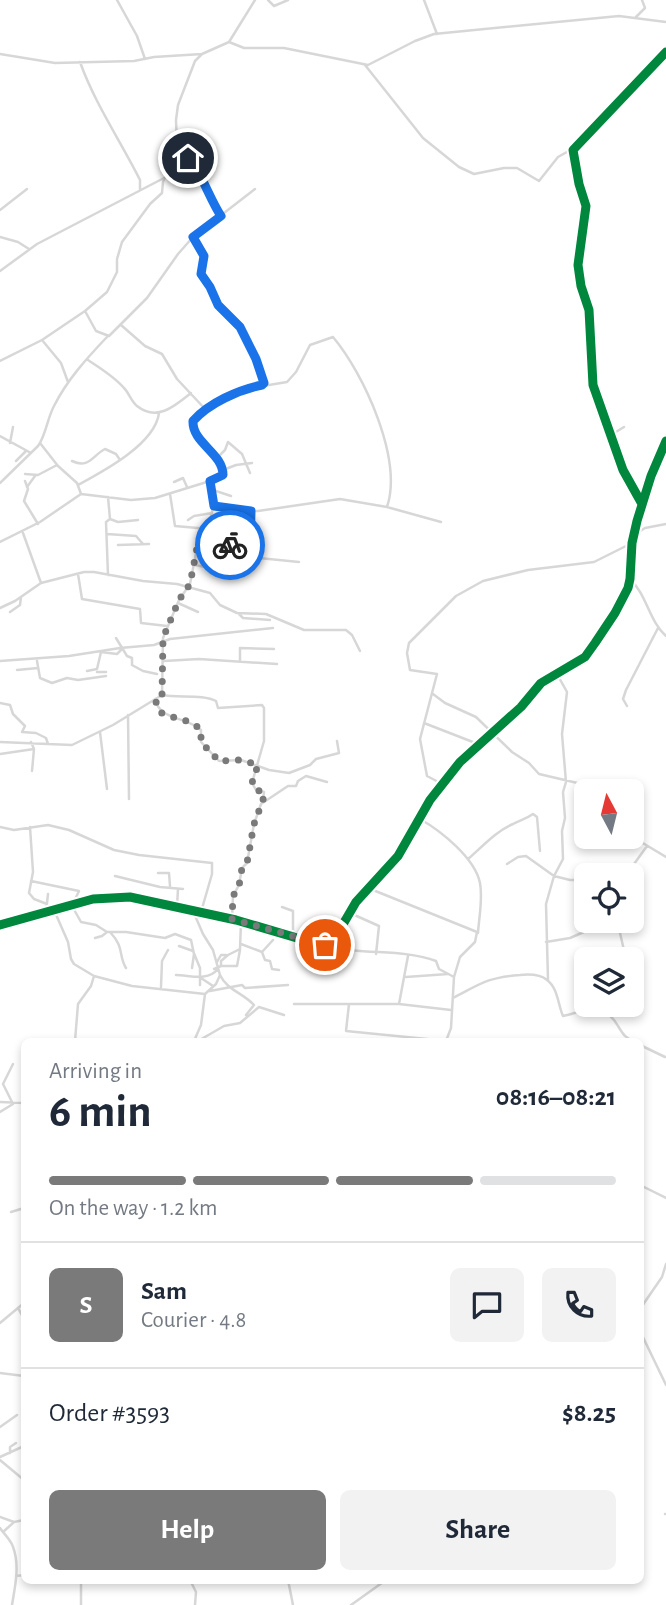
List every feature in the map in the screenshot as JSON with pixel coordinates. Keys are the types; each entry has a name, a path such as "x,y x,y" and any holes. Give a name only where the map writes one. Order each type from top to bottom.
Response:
{"street":[{"path":"117,0 137,36 145,59"},
{"path":"0,54 55,64 202,54 229,42 255,0"},
{"path":"268,0 273,6 288,0"},
{"path":"424,0 438,34"},
{"path":"636,17 645,8 642,0"},
{"path":"229,42 244,48 291,49 365,65 425,37 438,34 610,17 636,17 666,22"},
{"path":"365,65 423,138 466,171 474,174 504,167 517,168 538,181 558,157 574,148 596,128 624,94 666,52"},
{"path":"0,361 42,340 85,311 111,286 117,272 117,259 122,242 150,204 161,196 178,141 178,105 195,61 202,54"},
{"path":"80,62 99,108 111,124 140,180 140,189"},
{"path":"574,148 579,184 586,206 579,265 589,310 593,385 629,482 642,505"},
{"path":"169,170 176,163 190,159 221,216"},
{"path":"0,271 29,249 165,178"},
{"path":"0,210 27,189"},
{"path":"16,461 40,443 48,419 68,382 146,298 193,237 255,190"},
{"path":"0,237 18,242 29,249"},
{"path":"193,237 204,256 201,274 218,305 240,327 256,359 264,383 262,385"},
{"path":"85,311 96,331 107,337"},
{"path":"121,325 145,346 162,354 177,379 206,410"},
{"path":"0,542 38,524 81,494 147,499 170,494 223,475 216,458 192,428 194,419 238,391 288,382 310,345 333,337 356,372 377,412 391,480 387,506"},
{"path":"42,340 61,363 68,382"},
{"path":"87,359 122,386 138,407 159,413 171,408 191,393"},
{"path":"591,401 597,397"},
{"path":"78,485 120,460 153,431 159,413"},
{"path":"10,443 13,427"},
{"path":"611,435 624,427"},
{"path":"0,436 29,452"},
{"path":"325,945 335,938 368,888 398,856 430,800 460,762 521,707 541,683 585,657 615,614 631,579 633,536 658,456 666,441"},
{"path":"216,458 225,450 228,442 242,454 250,472"},
{"path":"40,443 78,485 81,494"},
{"path":"72,461 79,464 89,463 105,449 116,454 120,460"},
{"path":"0,483 29,452"},
{"path":"223,470 252,463"},
{"path":"38,524 24,501 27,487 36,475 57,464"},
{"path":"25,474 36,475"},
{"path":"174,482 184,476 187,487"},
{"path":"25,481 27,487"},
{"path":"170,494 175,526 209,529 214,506 210,481"},
{"path":"213,490 231,496"},
{"path":"108,497 108,575"},
{"path":"214,506 251,511 340,499 387,506 441,522"},
{"path":"162,695 163,641 167,626 190,584 197,548 203,542 250,546 251,511"},
{"path":"188,520 194,516 212,513"},
{"path":"110,519 118,522 138,520"},
{"path":"633,536 645,528 666,524"},
{"path":"23,532 41,583"},
{"path":"107,534 136,536 143,544"},
{"path":"444,785 426,774 420,740 437,674 410,670 408,646 456,596 488,579 528,570 594,562 632,543"},
{"path":"118,545 149,544"},
{"path":"246,547 249,557"},
{"path":"249,557 299,562"},
{"path":"194,565 238,570 249,557"},
{"path":"0,608 41,583 88,572 143,581 163,581 210,593 220,605 243,618 270,620"},
{"path":"78,574 82,600 140,609 141,623 167,626"},
{"path":"631,579 658,628 666,636"},
{"path":"9,611 20,605 23,600 21,596"},
{"path":"178,603 198,611"},
{"path":"239,614 266,614 304,630 346,630 352,635 360,651"},
{"path":"0,661 101,652 248,629 273,628"},
{"path":"627,706 623,699 626,690 658,628"},
{"path":"116,638 127,656 132,658 132,665 158,674"},
{"path":"240,662 240,648 274,649"},
{"path":"97,672 101,652"},
{"path":"32,659 37,661 40,678 52,683 67,678 78,680 97,672"},
{"path":"163,661 199,659 276,664"},
{"path":"17,670 38,668"},
{"path":"87,671 106,674"},
{"path":"557,674 567,692 562,734 566,782 563,792 564,856 554,876 546,904 548,980 563,1016 585,1009 603,1011 612,1016 627,1038"},
{"path":"433,694 445,703 476,717 539,774 574,783"},
{"path":"0,742 72,745 100,732 162,695 210,698 216,701 218,708 262,705 264,741 252,783 256,790 264,792 263,800 254,824 247,863 242,868 239,886 233,896 232,919"},
{"path":"155,699 159,711 163,714 189,721 201,730 201,742 219,761 241,760 269,770 289,773 310,765 316,759 339,753 337,741"},
{"path":"0,703 10,705 13,714 25,726 22,732 36,733 46,738 48,744"},
{"path":"128,715 129,799"},
{"path":"424,723 478,744"},
{"path":"100,732 107,789"},
{"path":"31,742 34,749 32,771"},
{"path":"0,754 34,749"},
{"path":"263,800 288,786 296,786 300,779 306,776 327,782"},
{"path":"468,859 487,841 533,814 537,817 540,851"},
{"path":"420,819 468,859 480,885 478,933 475,942 460,957 454,977 451,1028 447,1038"},
{"path":"0,827 14,830 43,825 56,826 101,845 139,855 212,863 212,874 201,912"},
{"path":"30,827 33,872 29,892 47,904"},
{"path":"644,844 666,857"},
{"path":"634,863 647,846"},
{"path":"507,864 518,857 526,856 554,876 574,880"},
{"path":"158,873 169,873 171,888"},
{"path":"115,876 183,889"},
{"path":"31,881 79,891 72,906"},
{"path":"368,888 478,933"},
{"path":"177,907 178,889"},
{"path":"46,912 48,894"},
{"path":"0,925 19,922 93,899 124,897 232,919 349,952 436,961 439,969 454,977"},
{"path":"72,906 81,922 96,925 109,932 121,946 126,968"},
{"path":"282,907 293,911 293,937"},
{"path":"54,911 68,942 71,960 94,976 123,985 205,994 242,985 245,988 288,985"},
{"path":"193,911 217,962 220,975 230,988 245,995 254,1005 245,1019"},
{"path":"349,913 379,926 376,954"},
{"path":"218,968 237,966 241,922"},
{"path":"95,938 109,932 126,932 165,938 175,934 191,940 200,968 200,985"},
{"path":"546,942 582,933"},
{"path":"262,953 273,940"},
{"path":"241,944 262,953 265,960 270,961 272,968 279,970"},
{"path":"179,946 194,954"},
{"path":"176,975 200,978 214,974 221,961 240,949"},
{"path":"161,988 162,961 168,950"},
{"path":"192,968 194,954"},
{"path":"217,962 220,955 228,955"},
{"path":"399,1004 408,956"},
{"path":"406,977 449,974"},
{"path":"453,999 492,978 504,975 531,974 548,980"},
{"path":"210,991 220,975"},
{"path":"75,1038 78,1004 91,986 94,976"},
{"path":"200,978 213,986"},
{"path":"197,1038 205,994"},
{"path":"349,1003 346,1031 416,1038"},
{"path":"294,1004 399,1004 451,1010"},
{"path":"201,1038 217,1029 240,1023 259,1007 284,1015"},
{"path":"644,1047 665,1057"},
{"path":"13,1064 3,1084 13,1104"},
{"path":"0,1102 21,1103"},
{"path":"0,1112 13,1104"},
{"path":"644,1187 666,1198"},
{"path":"11,1212 21,1209"},
{"path":"644,1303 661,1280 666,1264"},
{"path":"0,1323 21,1306"},
{"path":"18,1308 21,1314"},
{"path":"644,1339 666,1385"},
{"path":"0,1373 21,1376"},
{"path":"0,1427 17,1415"},
{"path":"10,1453 10,1447 16,1443"},
{"path":"21,1448 0,1459 21,1477"},
{"path":"0,1517 14,1522 21,1521"},
{"path":"3,1532 14,1522"},
{"path":"0,1528 13,1547 16,1576 14,1604"},
{"path":"16,1576 21,1575"},
{"path":"81,1584 81,1605"},
{"path":"192,1584 196,1592 195,1605"},
{"path":"289,1584 293,1605"},
{"path":"351,1605 380,1584"}],"cycle path":[{"path":"642,504 623,470 593,385 589,310 578,265 586,206 573,150 666,52"},
{"path":"0,925 93,899 130,897 236,920 314,943 325,945 335,938 356,902 398,856 430,800 460,762 521,707 541,683 585,657 615,613 628,588 637,521 651,476 666,441"}],"way so far":[{"path":"230,545 203,542 197,548 190,584 179,600 163,638 162,695 155,699 156,704 163,714 196,725 203,735 201,742 219,761 241,760 258,765 252,783 256,790 264,792 263,800 254,824 247,863 242,868 239,886 233,896 232,919 325,945"}],"route":[{"path":"188,158 196,167 221,216 193,237 205,260 201,274 218,305 240,327 256,359 264,383 238,391 193,421 192,428 196,435 219,461 224,474 210,481 214,506 251,511 250,546 230,545"}]}
